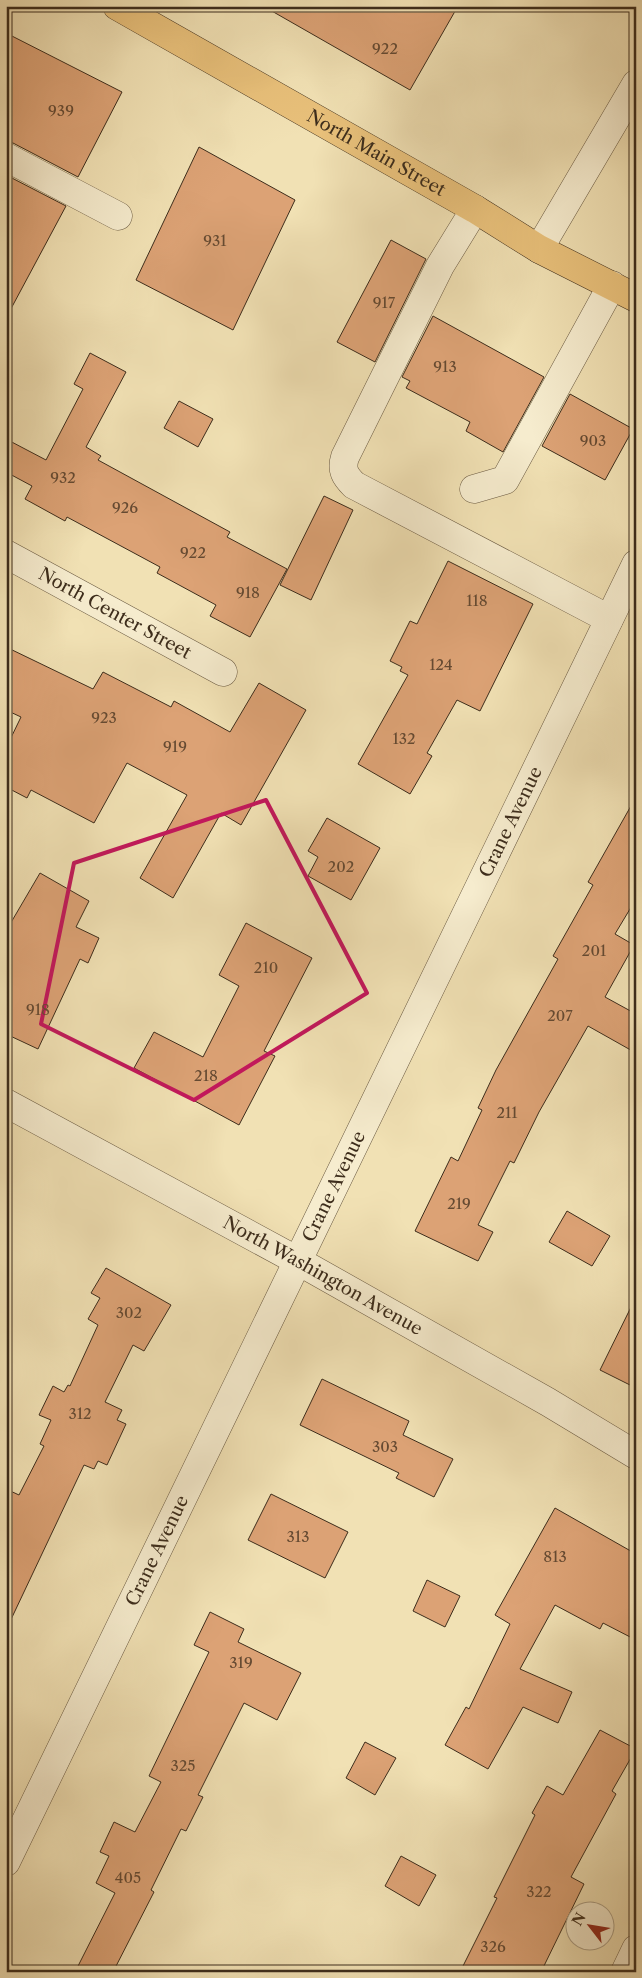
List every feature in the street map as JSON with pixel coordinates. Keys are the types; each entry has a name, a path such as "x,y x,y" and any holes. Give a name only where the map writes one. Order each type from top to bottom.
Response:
{"main road":[{"name":"North Main Street","path":"117,6 475,209 539,249 636,298"}],"street":[{"path":"539,249 636,84"},
{"path":"6,157 118,216"},
{"path":"475,209 440,266 345,457 343,466 345,476 354,485 609,619"},
{"path":"474,489 505,480 612,285"},
{"name":"North Center Street","path":"6,554 223,672"},
{"name":"Crane Avenue","path":"6,1862 636,564"},
{"name":"North Washington Avenue","path":"6,1103 298,1261 548,1402 636,1455"},
{"path":"625,1972 636,1949"}],"highlighted area":[{"path":"266,800 367,993 194,1100 41,1024 74,863"}],"building":[{"path":"263,6 458,6 410,90"},
{"path":"6,33 122,92 78,177 13,143 6,142"},
{"path":"199,147 295,200 233,330 136,280"},
{"path":"8,176 66,206 6,318 6,179"},
{"path":"391,240 426,259 375,362 337,342"},
{"path":"433,316 544,377 503,452 466,431 470,422 406,388 410,381 402,377"},
{"path":"90,353 126,372 86,447 101,456 98,460 230,532 227,537 287,569 250,637 210,616 216,605 157,573 160,567 67,517 65,521 25,499 32,486 6,472 6,439 46,460 83,389 74,384"},
{"path":"570,394 633,429 605,480 542,446"},
{"path":"179,401 213,419 198,447 164,428"},
{"path":"324,496 353,510 311,600 280,585"},
{"path":"448,561 533,604 480,711 457,700 427,753 432,756 410,794 358,764 408,675 400,671 402,667 390,661 410,621 417,624"},
{"path":"6,647 93,689 103,672 171,707 174,701 230,732 259,683 306,710 241,825 221,813 173,898 140,878 187,795 127,763 94,823 31,790 27,798 6,787 6,748 21,717 6,710"},
{"path":"636,797 636,899 615,934 634,945 605,997 636,1014 636,1053 588,1026 539,1112 514,1163 510,1161 478,1225 493,1232 478,1261 415,1231 451,1157 458,1161 482,1110 478,1108 496,1070 558,959 553,956 593,885 588,882"},
{"path":"327,818 380,848 351,900 308,876 318,857 308,851"},
{"path":"40,873 89,901 76,927 99,938 88,963 80,959 38,1049 6,1034 6,931"},
{"path":"246,923 312,958 264,1051 275,1056 239,1125 134,1068 154,1032 203,1057 239,986 219,975"},
{"path":"567,1211 610,1236 592,1266 549,1242"},
{"path":"106,1268 171,1305 144,1351 133,1345 105,1402 122,1410 117,1420 126,1424 107,1465 98,1461 94,1469 84,1465 6,1630 6,1489 19,1495 44,1446 40,1444 51,1420 39,1415 53,1386 64,1392 68,1385 70,1386 98,1325 88,1319 100,1298 91,1293"},
{"path":"636,1297 636,1388 600,1370"},
{"path":"322,1379 409,1421 403,1435 453,1459 434,1497 396,1478 399,1473 300,1425"},
{"path":"271,1494 348,1532 325,1578 248,1540"},
{"path":"555,1508 636,1554 636,1640 603,1623 600,1629 555,1605 520,1669 572,1692 558,1723 523,1707 488,1769 445,1745 466,1707 469,1709 510,1624 495,1615"},
{"path":"427,1580 460,1596 445,1627 413,1611"},
{"path":"210,1612 244,1629 238,1642 301,1673 277,1720 244,1703 198,1795 203,1797 186,1831 181,1829 151,1890 154,1892 113,1972 75,1972 115,1893 96,1883 109,1856 100,1852 114,1822 135,1832 161,1782 149,1776 209,1652 194,1645"},
{"path":"600,1730 636,1749 612,1791 616,1794 571,1877 584,1884 576,1900 564,1900 564,1925 541,1972 460,1972 497,1898 494,1897 535,1815 532,1813 547,1786 563,1795"},
{"path":"365,1742 396,1758 375,1795 346,1778"},
{"path":"401,1856 436,1875 419,1906 385,1886"}]}
